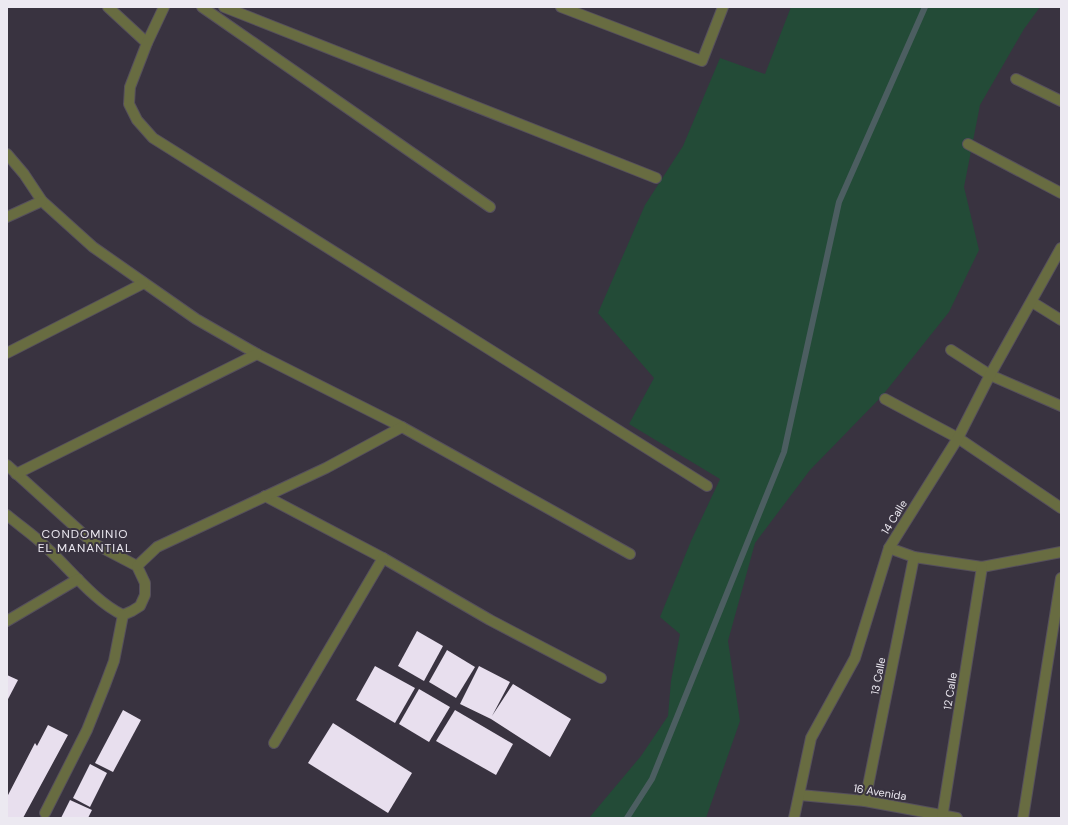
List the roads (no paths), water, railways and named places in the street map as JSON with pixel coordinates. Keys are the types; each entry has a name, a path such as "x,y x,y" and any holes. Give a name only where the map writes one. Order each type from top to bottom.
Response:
{"street":[{"path":"108,7 147,43"},
{"path":"164,7 147,43 130,87 129,104 137,120 153,138 707,486"},
{"path":"202,7 490,208"},
{"path":"224,7 656,178"},
{"path":"561,7 584,11 702,61 722,7"},
{"path":"1016,79 1061,101"},
{"path":"968,144 1061,193"},
{"path":"7,154 24,174 42,201 93,247 196,319 257,354 402,427 630,554"},
{"path":"7,217 42,201"},
{"name":"14 Calle","path":"794,818 811,738 855,658 889,548 958,438 990,375 1061,248"},
{"path":"7,353 144,283"},
{"path":"1032,302 1061,320"},
{"path":"951,350 990,375 1060,404"},
{"path":"16,474 257,354"},
{"path":"885,399 958,438 1061,508"},
{"path":"137,566 157,547 326,468 402,427"},
{"path":"7,465 93,544 137,566 145,583 145,596 140,606 122,615"},
{"path":"265,496 383,558 490,620 601,678"},
{"path":"7,515 46,547 98,598 122,615"},
{"path":"889,548 914,557 982,567 1061,552"},
{"name":"13 Calle","path":"865,801 914,557"},
{"path":"274,743 383,558"},
{"name":"12 Calle","path":"943,817 982,567"},
{"path":"1022,818 1061,578"},
{"path":"7,621 78,579"},
{"path":"45,813 87,730 106,685 114,662 122,615"},
{"name":"16 Avenida","path":"800,795 865,801 943,817 957,818"}],"waterway":[{"path":"627,818 652,779 784,452 839,202 925,7"}],"district":[{"name":"CONDOMINIO EL MANANTIAL","path":"85,541"}]}
